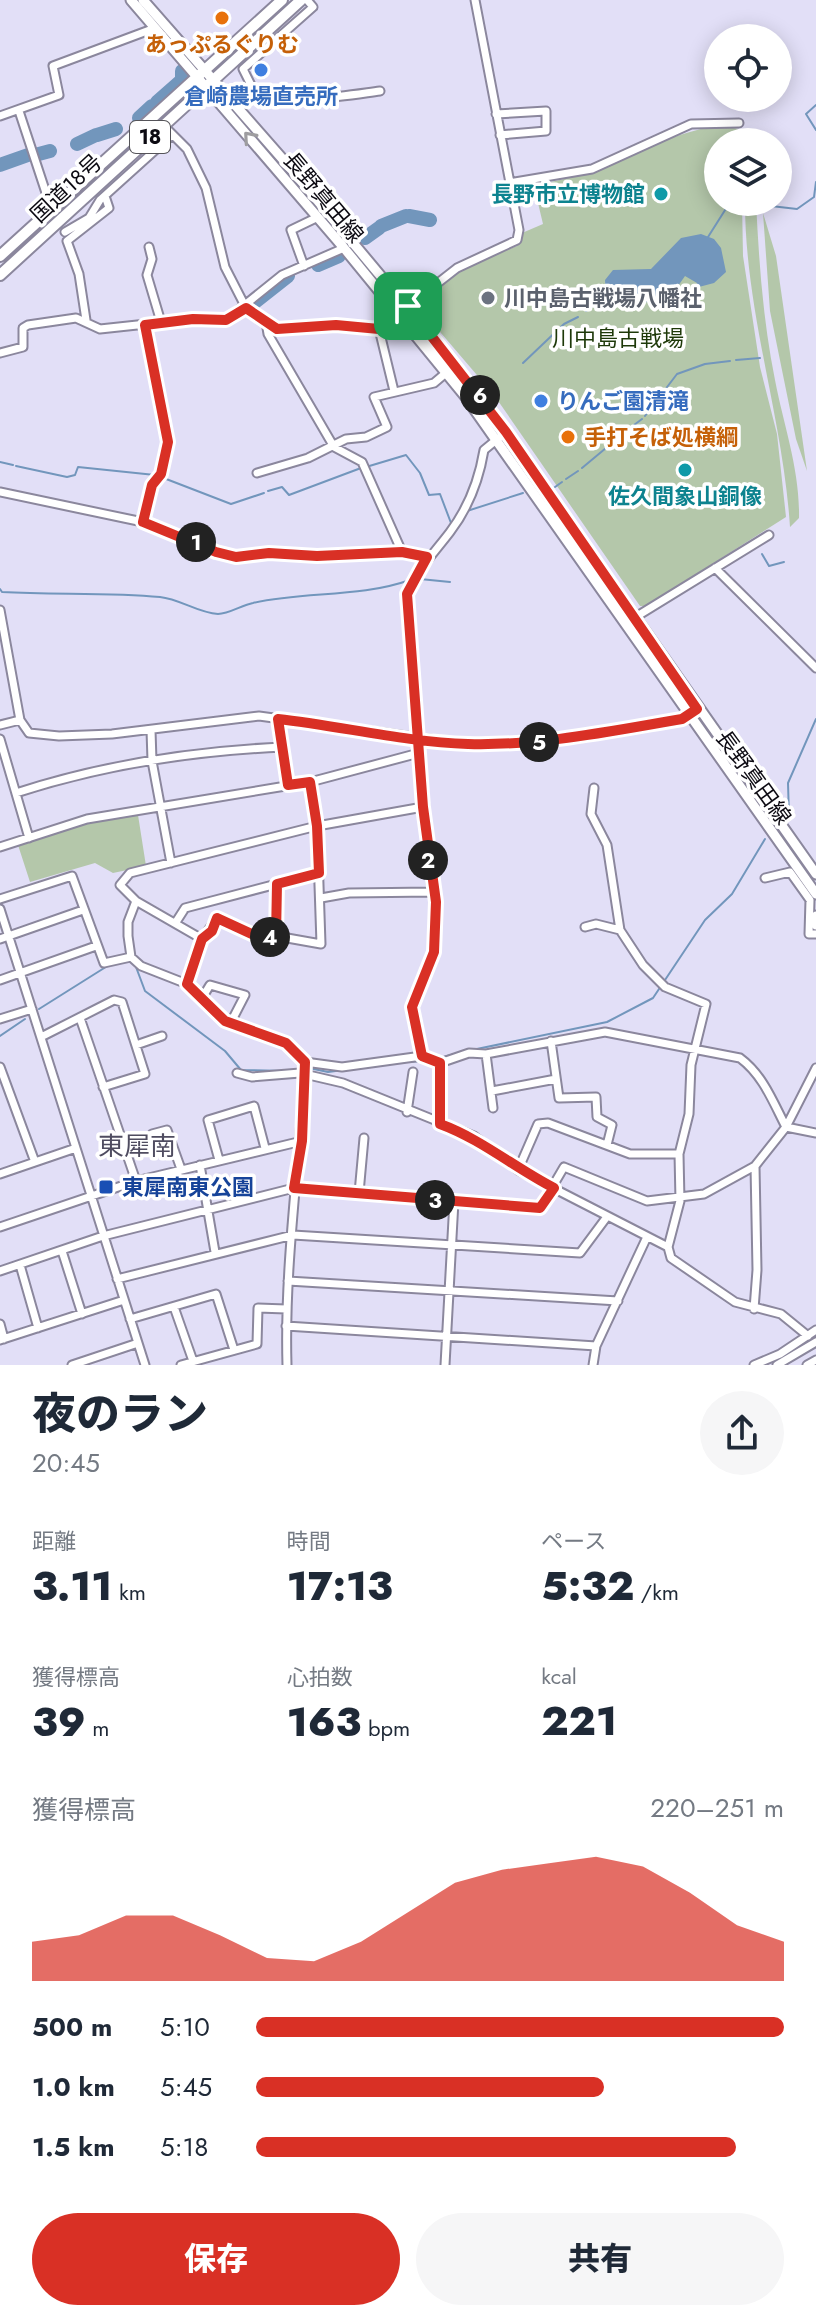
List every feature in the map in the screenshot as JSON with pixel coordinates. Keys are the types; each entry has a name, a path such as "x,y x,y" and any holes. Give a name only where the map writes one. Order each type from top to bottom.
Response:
{"highway":[{"name":"国道18号","path":"0,256 282,0"},
{"name":"国道18号","path":"0,275 301,0"}],"main road":[{"name":"長野真田線","path":"131,0 202,73"},
{"name":"長野真田線","path":"143,0 447,372 497,439 814,897"},
{"name":"長野真田線","path":"210,83 239,108 408,306 506,432 697,709 816,874"}],"street":[{"path":"256,95 243,69 313,7 307,0"},
{"path":"163,125 187,149 206,188 225,267 246,308 277,329 336,325 379,329 457,268 517,240 519,230 475,0"},
{"path":"0,116 59,95 53,66 155,28"},
{"path":"239,108 256,95 269,91 286,98 304,98 380,91"},
{"path":"19,111 48,199"},
{"path":"496,114 546,111 546,131 500,135"},
{"path":"509,183 592,169 691,124 739,123"},
{"path":"65,232 89,218 105,196 172,135"},
{"path":"86,320 79,274 67,241 109,208 105,196"},
{"path":"304,266 291,230 318,217"},
{"path":"149,247 152,259 147,275 161,322"},
{"path":"0,353 23,347 23,328 28,325 86,320 100,329 161,322 226,320 246,308 282,275 344,248"},
{"path":"266,322 268,334 334,447 362,462 402,552"},
{"path":"143,522 152,485 161,474 168,442 145,325"},
{"path":"379,329 394,391"},
{"path":"257,473 334,447 346,439 366,437 387,427 374,397 434,383 447,372"},
{"path":"422,1056 412,1007 434,952 436,902 432,892 423,807 407,594 427,557 451,531 478,483 484,450 506,432"},
{"path":"0,492 143,522 236,557 269,553 317,556 402,552 427,557"},
{"path":"634,618 769,535"},
{"path":"715,568 816,668"},
{"path":"0,613 20,720 29,733 59,736 151,730 259,716 466,744 542,742 687,715 697,709"},
{"path":"278,719 288,785"},
{"path":"0,725 20,720"},
{"path":"151,730 152,761 171,863"},
{"path":"0,739 29,838"},
{"path":"16,793 72,775 152,761 223,749 283,747"},
{"path":"0,847 87,819 310,782 419,753"},
{"path":"187,984 202,939 212,931 217,918 256,936 276,936 321,944 317,826 310,782"},
{"path":"594,788 591,814 607,845 620,930 643,965 663,986 706,1004 691,1065 689,1114 679,1154 680,1197 668,1247 671,1258 735,1302 781,1314 808,1336"},
{"path":"202,939 136,901 120,885 122,879 130,873 317,826 423,807"},
{"path":"765,878 794,870"},
{"path":"176,922 185,908 319,873"},
{"path":"0,899 72,876 104,963 131,957 152,972 187,984 230,1024 286,1043 305,1062 342,1067 422,1056 440,1063 469,1053 486,1054 605,1032 740,1058 753,1067 786,1127 816,1133"},
{"path":"276,936 277,884"},
{"path":"321,898 349,893 432,892"},
{"path":"814,897 814,920 809,934 816,934"},
{"path":"131,957 128,922 136,901"},
{"path":"0,909 145,1365"},
{"path":"0,939 83,910"},
{"path":"585,927 596,924 620,930"},
{"path":"0,980 96,946"},
{"path":"202,998 210,985 245,995 230,1024"},
{"path":"41,1037 114,1000 122,1002 145,1074 103,1087"},
{"path":"0,1019 32,1009"},
{"path":"80,1018 136,1181"},
{"path":"136,1045 162,1036"},
{"path":"551,1041 559,1098 596,1097 597,1117 612,1125 607,1145"},
{"path":"486,1054 493,1108"},
{"path":"287,1365 286,1309 294,1188 302,1141 305,1062"},
{"path":"440,1063 440,1124"},
{"path":"0,1067 35,1162"},
{"path":"0,1271 103,1236 294,1188 540,1208 564,1167 647,1201 704,1194 755,1166 786,1127 816,1068"},
{"path":"407,1112 413,1072"},
{"path":"237,1073 252,1077 305,1076 343,1083 407,1112 474,1136 518,1170 646,1239 668,1247"},
{"path":"492,1091 556,1079"},
{"path":"219,1160 208,1120 254,1106 265,1148"},
{"path":"518,1170 538,1124 548,1123 630,1154 679,1154"},
{"path":"152,1134 167,1130 181,1169"},
{"path":"359,1193 364,1138"},
{"path":"0,1227 136,1181 302,1141"},
{"path":"0,1174 76,1148"},
{"path":"200,1165 215,1252"},
{"path":"754,1309 757,1270 755,1166"},
{"path":"445,1365 454,1201"},
{"path":"117,1279 215,1252 293,1235 580,1253 606,1218"},
{"path":"593,1365 596,1346 646,1239"},
{"path":"62,1251 82,1314"},
{"path":"20,1265 38,1328"},
{"path":"288,1281 618,1301"},
{"path":"130,1319 216,1294 234,1350"},
{"path":"0,1324 2,1339 124,1300"},
{"path":"174,1307 193,1361"},
{"path":"181,1365 257,1344 258,1308 286,1309"},
{"path":"286,1326 596,1346"},
{"path":"754,1365 816,1330"},
{"path":"777,1365 816,1342"},
{"path":"72,1365 138,1343"},
{"path":"807,1365 816,1360"}],"green space":[{"name":"川中島古戦場","path":"722,125 734,128 706,128"},
{"name":"川中島古戦場","path":"704,128 704,216 742,216 743,256 760,367 777,434 786,517 646,606 640,606 494,395 417,305 463,268 517,246 522,233 543,224 538,203 554,198 551,182 595,169"},
{"path":"746,216 757,216 767,336 799,500 799,518 790,527 780,445 757,325"},
{"path":"763,216 776,256 807,471 796,439 770,311"},
{"path":"138,815 146,866 113,873 95,863 30,882 18,845 94,821"}],"water":[{"path":"701,234 714,239 721,248 726,272 714,283 695,288 697,283 685,276 671,296 637,304 620,303 606,296 605,280 613,270 651,269 681,238"}],"waterway":[{"path":"157,102 182,80 182,71"},
{"path":"816,105 806,114 816,130"},
{"path":"139,118 152,106"},
{"path":"97,135 116,129"},
{"path":"77,144 96,135"},
{"path":"35,155 50,151"},
{"path":"0,165 28,155"},
{"path":"792,208 797,209 814,197 816,182"},
{"path":"381,226 406,216"},
{"path":"409,216 430,220"},
{"path":"708,237 721,216"},
{"path":"365,238 379,228"},
{"path":"318,265 339,256"},
{"path":"255,302 288,276"},
{"path":"586,311 608,295"},
{"path":"523,363 564,324 578,317"},
{"path":"736,360 760,358"},
{"path":"645,416 677,374 705,364 730,361"},
{"path":"634,425 642,419"},
{"path":"582,468 630,428"},
{"path":"366,467 406,455 420,473 429,495 440,494 451,523"},
{"path":"0,462 13,465"},
{"path":"16,466 67,477 75,475 78,467 155,475"},
{"path":"268,491 282,487 289,495 361,468"},
{"path":"566,479 578,471"},
{"path":"161,477 231,504 264,493"},
{"path":"555,487 562,482"},
{"path":"467,511 523,493"},
{"path":"762,554 769,566 784,562"},
{"path":"420,579 450,582"},
{"path":"0,589 2,592 160,597 218,614 273,599 371,590 410,580"},
{"path":"789,816 788,783 816,719"},
{"path":"472,1050 607,1022 653,998 705,920 732,894 765,839"},
{"path":"39,1009 109,965"},
{"path":"136,967 145,991 225,1051 241,1070 287,1071"},
{"path":"0,1036 25,1019"},
{"path":"440,1058 458,1053"},
{"path":"405,1062 423,1061"},
{"path":"309,1068 328,1072 351,1069"}],"tunnel":[{"path":"48,199 65,232"}],"place":[{"name":"あっぷるぐりむ","path":"222,18"},
{"name":"倉崎農場直売所","path":"261,70"},
{"name":"長野市立博物館","path":"661,194"},
{"name":"川中島古戦場八幡社","path":"488,298"},
{"name":"りんご園清滝","path":"541,401"},
{"name":"手打そば処横綱","path":"568,437"},
{"name":"佐久間象山銅像","path":"685,470"},
{"name":"東犀南東公園","path":"106,1187"}],"district":[{"name":"東犀南","path":"137,1146"}],"route":[{"path":"408,306 379,329 336,325 277,329 246,308 226,320 193,319 145,325 168,442 161,474 152,485 143,522 236,557 269,553 317,556 402,552 427,557 407,594 411,673 415,707 417,737 423,807 432,892 436,902 434,952 412,1007 422,1056 440,1063 440,1124 474,1136 489,1151 518,1170 554,1188 540,1208 294,1188 302,1141 305,1062 286,1043 225,1021 187,984 202,939 212,931 217,918 256,936 276,936 277,884 319,873 317,826 310,782 288,785 278,719 342,726 373,732 417,737 466,744 542,742 682,719 697,709 506,432 408,306"}]}
